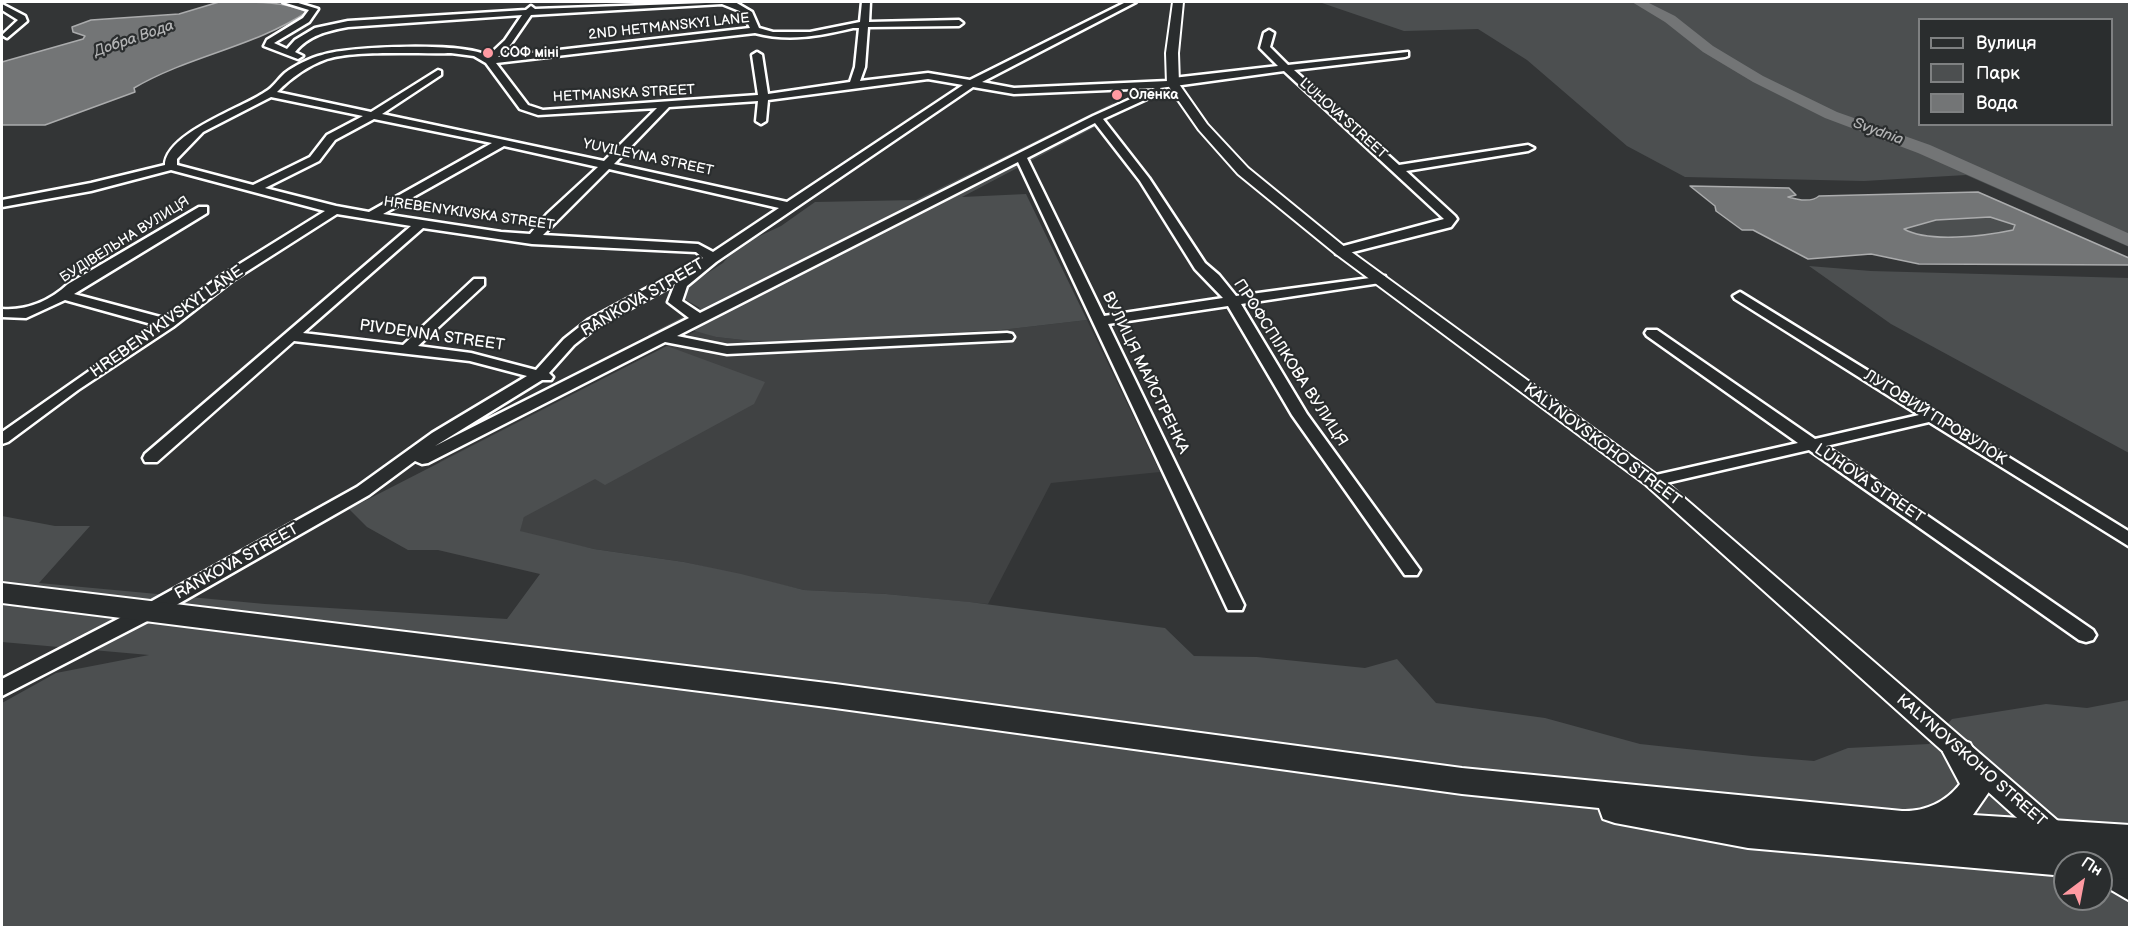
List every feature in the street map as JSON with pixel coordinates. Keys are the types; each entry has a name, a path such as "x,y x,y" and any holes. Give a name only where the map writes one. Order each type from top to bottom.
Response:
{"highway":[{"path":"2,594 835,696 1462,781 1923,826 2130,840"},
{"path":"1923,826 1963,805 1977,786 1959,752"},
{"path":"1462,781 1748,834 2053,860"},
{"path":"2113,864 2130,864"}],"main road":[{"path":"1173,83 1172,53 1178,2"},
{"name":"KALYNOVSKOHO STREET","path":"1173,83 1203,127 1243,171 1341,251 1653,481 1959,752 2055,835 2078,851"},
{"name":"KALYNOVSKOHO STREET","path":"2113,876 2130,888"}],"street":[{"path":"287,2 314,9 306,20 270,42 269,46 292,53 333,55 451,50 477,53 489,61 508,42 526,14 538,2"},
{"path":"292,53 298,42 327,27 418,18 526,14 608,5 723,2 745,9 754,21 754,30"},
{"path":"854,84 860,67 866,2"},
{"name":"RANKOVA STREET","path":"2,687 150,611 363,491 438,436 540,375 569,342 593,323 711,259 971,84 1132,2"},
{"path":"2,7 22,18 22,21 7,35"},
{"name":"2ND HETMANSKYI LANE","path":"489,61 754,30 773,34 810,35 864,25 959,23"},
{"name":"LUHOVA STREET","path":"1269,33 1265,48 1451,219 1447,224 1341,251"},
{"path":"292,53 306,66"},
{"name":"LUHOVA STREET","path":"1288,69 1405,54"},
{"path":"2,203 91,187 171,167 171,158 200,130 270,94 290,74 333,55"},
{"path":"757,55 763,98 761,121"},
{"name":"HETMANSKA STREET","path":"489,61 524,107 542,112 664,107 763,98 854,84 928,76 1014,91 1173,83"},
{"path":"363,491 458,439 1097,118 1173,83 1288,69"},
{"path":"256,188 315,159 317,152 338,133 373,115 438,73"},
{"name":"YUVILEYNA STREET","path":"270,94 502,142 787,206"},
{"path":"532,240 551,217 608,165 664,107"},
{"name":"ПРОФСПІЛКОВА ВУЛИЦЯ","path":"1097,118 1145,180 1200,266 1214,278 1233,302 1300,415 1411,570"},
{"path":"372,215 422,184 502,142"},
{"name":"LUHOVA STREET","path":"1398,169 1528,148"},
{"name":"ВУЛИЦЯ МАЙСТРЕНКА","path":"1022,157 1235,605"},
{"name":"HREBENYKIVSKA STREET","path":"171,167 335,210 532,240 698,248 705,251 711,259"},
{"name":"БУДІВЕЛЬНА ВУЛИЦЯ","path":"63,296 74,286 203,210"},
{"name":"HREBENYKIVSKYI LANE","path":"2,439 168,324 227,278 335,210"},
{"path":"151,458 422,222"},
{"path":"699,319 675,302 675,294 678,287 711,259"},
{"path":"1099,321 1380,279"},
{"path":"408,348 479,282"},
{"path":"2,327 21,315 63,296 87,300 168,324"},
{"name":"ЛУГОВИЙ ПРОВУЛОК","path":"1740,296 2130,541"},
{"path":"2,313 21,315"},
{"name":"LUHOVA STREET","path":"1652,333 2086,635"},
{"name":"PIVDENNA STREET","path":"291,336 408,348 499,363 566,385"},
{"path":"662,337 727,350 1007,337"},
{"path":"1653,481 1931,417"}],"shaded area":[{"path":"1087,320 1160,472 1051,483 988,604 886,594 804,590 684,562 538,538 519,531 524,517 439,462 698,330 716,337 752,341 803,341 1001,330"}],"green space":[{"path":"2129,2 2129,247 1966,175 1864,181 1685,177 1627,146 1527,60 1478,29 1404,31 1322,3"},
{"path":"1113,103 1120,114 962,197 1026,194 1087,320 1001,330 803,341 752,341 716,337 685,328 650,339 648,335 700,308 686,300 683,289 723,263 736,247 781,226 815,202 916,200"},
{"path":"1990,217 2015,225 2013,230 1972,236 1942,237 1928,236 1903,229 1936,220"},
{"path":"1809,266 1871,271 2129,278 2129,453 1891,324"},
{"path":"667,346 765,382 754,404 605,485 595,479 524,517 520,531 594,549 684,562 804,590 886,594 970,602 1165,628 1194,656 1257,657 1365,668 1397,659 1436,703 1545,718 1640,744 1752,756 1814,761 1848,748 1929,744 1952,719 2046,704 2087,708 2129,700 2129,927 2,927 2,703 56,673 149,655 2,642 2,516 55,526 90,526 39,583 265,604 507,619 540,574 438,550 408,550 367,527 349,509"}],"water":[{"name":"Добра Вода","path":"219,2 287,5 307,12 265,34 155,77 134,88 135,92 45,125 2,125 2,62 83,39 85,36 73,32 72,27 91,20 179,14"},
{"path":"1690,186 1789,188 1796,195 1788,197 1804,200 1812,200 1819,196 1978,192 2129,258 2129,265 1919,264 1871,254 1808,259 1753,230 1742,230 1716,211 1715,206","holes":["1990,217 2015,225 2013,230 1957,237 1927,236 1904,229 1936,220"]}],"waterway":[{"name":"Svydnia","path":"1638,2 1670,19 1708,49 1758,79 1831,115 1924,149 2130,241"}],"place":[{"name":"СОФ міні","path":"488,53"},
{"name":"Оленка","path":"1117,95"}]}
